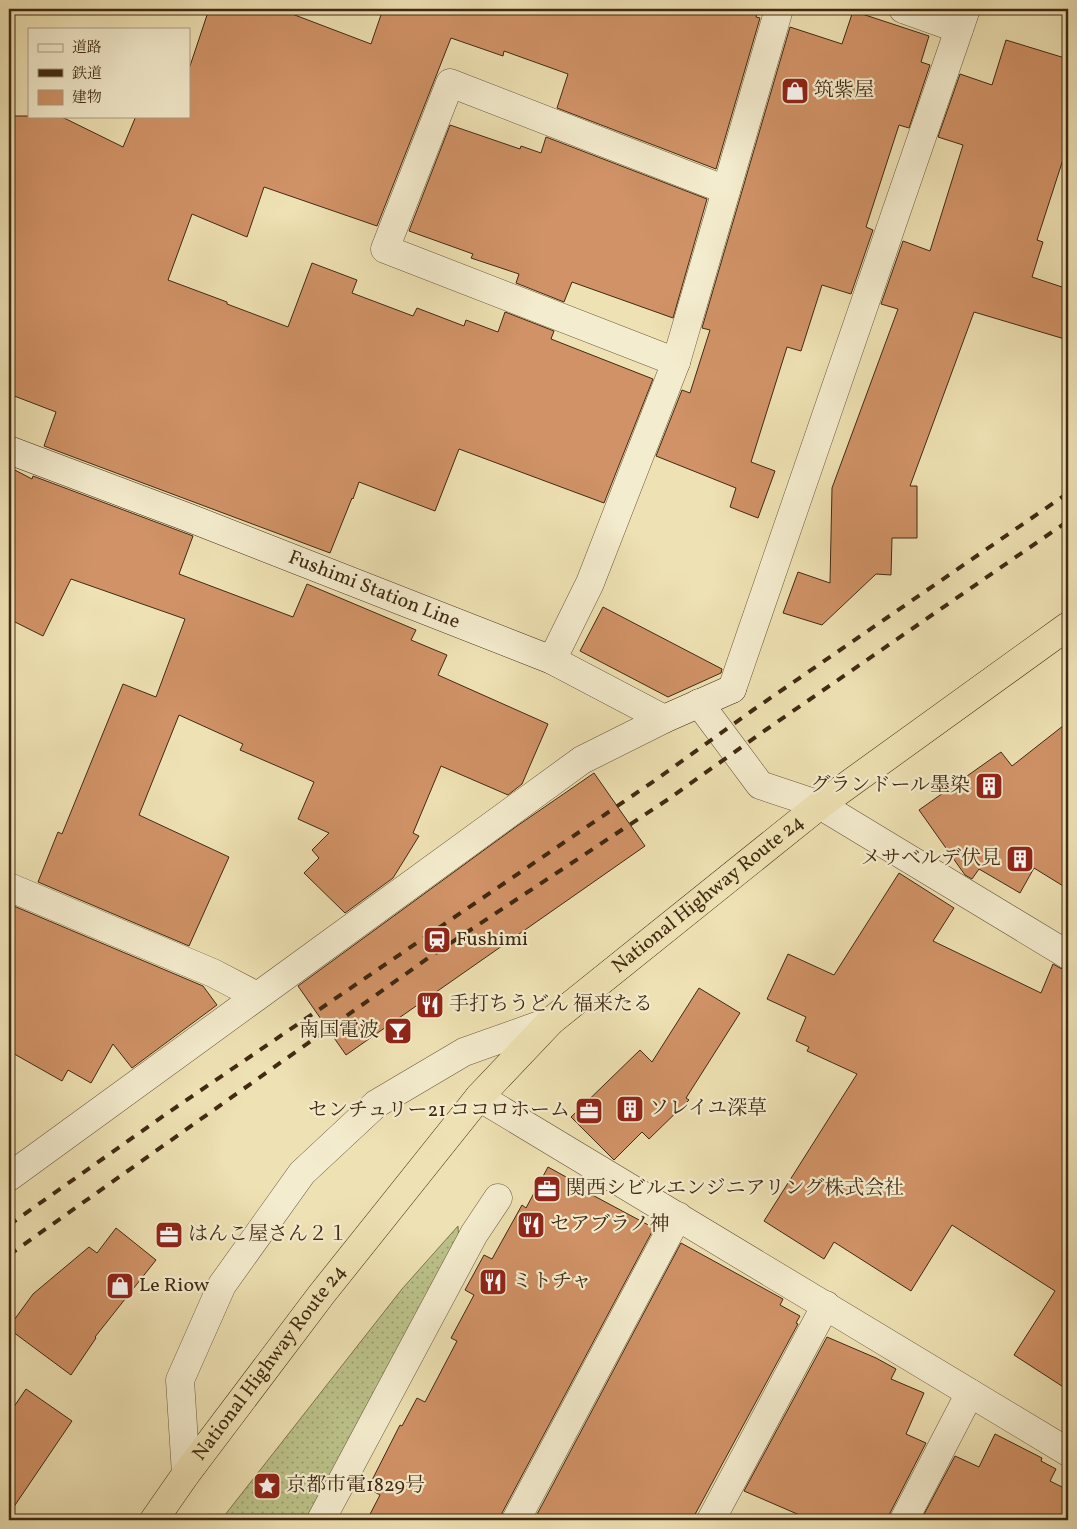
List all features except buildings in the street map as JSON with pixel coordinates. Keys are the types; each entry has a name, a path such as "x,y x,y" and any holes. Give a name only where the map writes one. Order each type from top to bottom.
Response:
{"highway":[{"name":"National Highway Route 24","path":"154,1520 186,1474 321,1295 479,1098 550,1022 820,805 1068,626"}],"street":[{"path":"552,660 590,583 676,362 779,9"},
{"path":"9,1177 582,760 664,719 732,689 963,19 904,9"},
{"path":"676,362 385,249 450,83 726,190"},
{"name":"Fushimi Station Line","path":"9,450 187,517 552,660 664,719"},
{"path":"699,704 760,785 820,805 1068,955"},
{"path":"9,887 213,973 258,996"},
{"path":"186,1474 180,1380 222,1285 302,1173 376,1104 464,1052 550,1022"},
{"path":"479,1098 1068,1452"},
{"path":"320,1520 474,1234 498,1198"},
{"path":"516,1520 678,1216"},
{"path":"711,1520 826,1305"},
{"path":"904,1520 970,1393"}],"green space":[{"path":"458,1226 459,1244 307,1520 221,1520 402,1289"}],"railway":[{"path":"9,1225 169,1112 654,781 753,710 1068,493"},
{"path":"9,1255 431,956 667,800 1068,521"}],"place":[{"name":"筑紫屋","path":"795,91"},
{"name":"グランドール墨染","path":"989,786"},
{"name":"メサベルデ伏見","path":"1020,859"},
{"name":"Fushimi","path":"437,940"},
{"name":"手打ちうどん 福来たる","path":"430,1005"},
{"name":"南国電波","path":"398,1031"},
{"name":"ソレイユ深草","path":"630,1109"},
{"name":"センチュリー21 ココロホーム","path":"589,1111"},
{"name":"関西シビルエンジニアリング株式会社","path":"547,1189"},
{"name":"セアブラノ神","path":"531,1225"},
{"name":"はんこ屋さん２１","path":"169,1235"},
{"name":"ミトチャ","path":"493,1282"},
{"name":"Le Riow","path":"120,1286"},
{"name":"京都市電1829号","path":"267,1486"}]}
